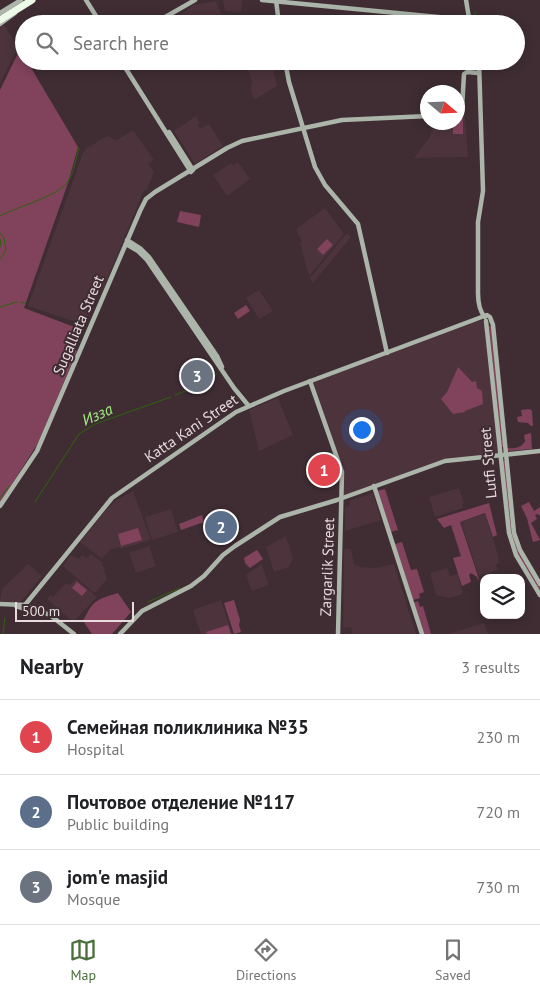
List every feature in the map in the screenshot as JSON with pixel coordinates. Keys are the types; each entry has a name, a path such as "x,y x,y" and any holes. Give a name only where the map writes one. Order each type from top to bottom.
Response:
{"highway":[{"path":"1,18 26,0"},
{"path":"1,18 32,0"}],"main road":[{"path":"1,18 21,0"},
{"path":"84,0 93,15"},
{"path":"167,15 193,0"},
{"path":"262,0 441,15"},
{"path":"466,0 468,15"},
{"path":"277,1 279,15"},
{"path":"128,70 192,171"},
{"path":"287,70 313,163 324,184 357,222 387,353"},
{"path":"478,70 483,191 478,222 478,293 485,318"},
{"path":"464,85 465,73 478,73"},
{"name":"Sugalliata Street","path":"0,508 37,451 129,243 146,199 239,143 349,119 420,116"},
{"path":"303,128 310,160 320,180 355,222 359,230"},
{"path":"129,243 147,254 212,353 220,361 223,371 248,405"},
{"name":"Lutfi Street","path":"485,318 494,322 505,506 510,540 516,555 540,595"},
{"name":"Lutfi Street","path":"485,318 515,536 520,550 540,584"},
{"name":"Katta Kani Street","path":"27,606 112,498 224,419 248,405 485,318"},
{"name":"Zargarlik Street","path":"309,382 339,467 341,499 337,634"},
{"path":"121,634 143,612 192,588 205,578 224,557 269,526 288,517 445,461 540,452"},
{"path":"374,487 422,634"},
{"path":"121,634 142,611 191,586 205,575 223,555 253,534 287,515 341,499"},
{"path":"0,605 27,606 54,616 74,634"},
{"path":"27,606 50,618 70,634"}],"shaded area":[{"path":"223,0 242,0 241,12 225,11"},
{"path":"216,1 221,15 180,15 193,5"},
{"path":"4,25 15,42 15,53 0,84 0,27"},
{"path":"15,59 15,70 32,70 78,147 68,183 24,308 77,328 70,346 77,351 38,443 0,503 0,90"},
{"path":"248,70 274,70 277,86 254,100 250,87 252,86"},
{"path":"196,116 200,123 198,125 200,129 209,124 223,146 195,164 174,131"},
{"path":"465,116 468,157 414,158 429,138 432,130 465,130"},
{"path":"133,130 154,160 148,164 154,172 147,190 144,190 103,289 99,290 85,325 28,306 83,153 87,148 107,136 117,140"},
{"path":"453,130 463,130 463,134 453,134"},
{"path":"238,162 250,179 227,196 213,175 231,163 233,165"},
{"path":"325,208 344,234 309,276 300,243 302,242 296,229"},
{"path":"180,211 201,215 199,227 177,222"},
{"path":"347,233 351,237 313,283 310,278"},
{"path":"327,239 333,245 323,255 317,249"},
{"path":"259,290 273,311 259,319 246,298"},
{"path":"246,305 250,311 238,319 234,313"},
{"path":"485,320 500,455 455,459 342,498 342,474 310,381 469,323","holes":["458,368 477,388 465,411 441,399 447,392"]},
{"path":"489,326 492,326 504,447 501,447"},
{"path":"458,367 472,382 476,381 477,388 482,391 483,404 465,412 453,414 441,399 447,392"},
{"path":"278,398 293,435 259,451 249,410"},
{"path":"530,409 532,411 533,426 528,423 518,422 517,417 522,416 521,410"},
{"path":"531,433 532,449 508,451 507,448 520,447 525,441 524,435"},
{"path":"502,461 505,461 510,517 521,555 540,587 540,592 512,540"},
{"path":"459,488 464,503 462,504 463,508 435,517 429,497"},
{"path":"385,489 398,530 390,532 377,491"},
{"path":"133,491 151,540 110,550 102,559 80,542 108,508 117,500"},
{"path":"373,493 381,520 345,531 345,507 350,505 349,501"},
{"path":"529,502 534,511 540,507 540,516 538,514 535,515 537,519 531,523 540,540 533,542 527,518 521,506"},
{"path":"489,503 497,535 493,537 485,513 460,522 479,579 471,573 469,575 471,582 462,586 453,558 461,556 451,525 444,528 437,519"},
{"path":"171,509 178,532 152,540 145,517"},
{"path":"485,514 499,558 499,563 496,564 498,570 480,574 479,576 461,522"},
{"path":"202,515 204,522 181,530 179,524"},
{"path":"138,528 142,540 121,546 118,534"},
{"path":"286,536 293,558 289,567 274,572 266,547"},
{"path":"402,542 411,570 417,569 424,592 419,594 420,598 413,600 395,544"},
{"path":"149,546 156,566 136,573 129,553"},
{"path":"344,549 351,549 354,564 361,567 376,568 394,564 416,634 352,634 351,627 343,628"},
{"path":"257,550 263,559 250,568 245,563 244,558"},
{"path":"91,554 103,563 107,579 96,592 93,592 63,566 71,555 79,559 82,555 87,558"},
{"path":"28,564 42,576 20,603 0,601 2,589"},
{"path":"261,564 269,585 252,591 246,575"},
{"path":"447,568 450,576 458,574 463,594 450,598 436,595 430,573"},
{"path":"76,579 97,597 73,622 47,599 50,595 53,597 66,583 70,585"},
{"path":"77,582 87,590 82,596 72,588"},
{"path":"118,593 131,612 112,634 92,634 83,621 90,608 96,601"},
{"path":"221,600 232,634 201,634 193,610"},
{"path":"234,600 240,620 241,632 234,634 224,603"},
{"path":"418,601 420,607 423,606 431,634 423,634 413,603"},
{"path":"484,623 488,634 448,634"},
{"path":"228,625 231,634 207,634 206,632"}],"waterway":[{"path":"0,216 56,192 63,186 72,173 79,148"},
{"path":"0,233 4,238 6,250 0,259"},
{"path":"0,239 0,247"},
{"path":"0,307 17,302"},
{"path":"21,302 26,304"},
{"name":"Изза","path":"175,395 205,383 217,374"},
{"name":"Изза","path":"35,502 79,434 95,424 171,397"},
{"path":"0,498 9,486"},
{"path":"148,602 180,588"},
{"name":"Изза","path":"3,634 5,618"}],"place":[{"name":"jom'e masjid","path":"197,376"},
{"name":"Семейная поликлиника №35","path":"324,470"},
{"name":"Почтовое отделение №117","path":"221,527"}]}
